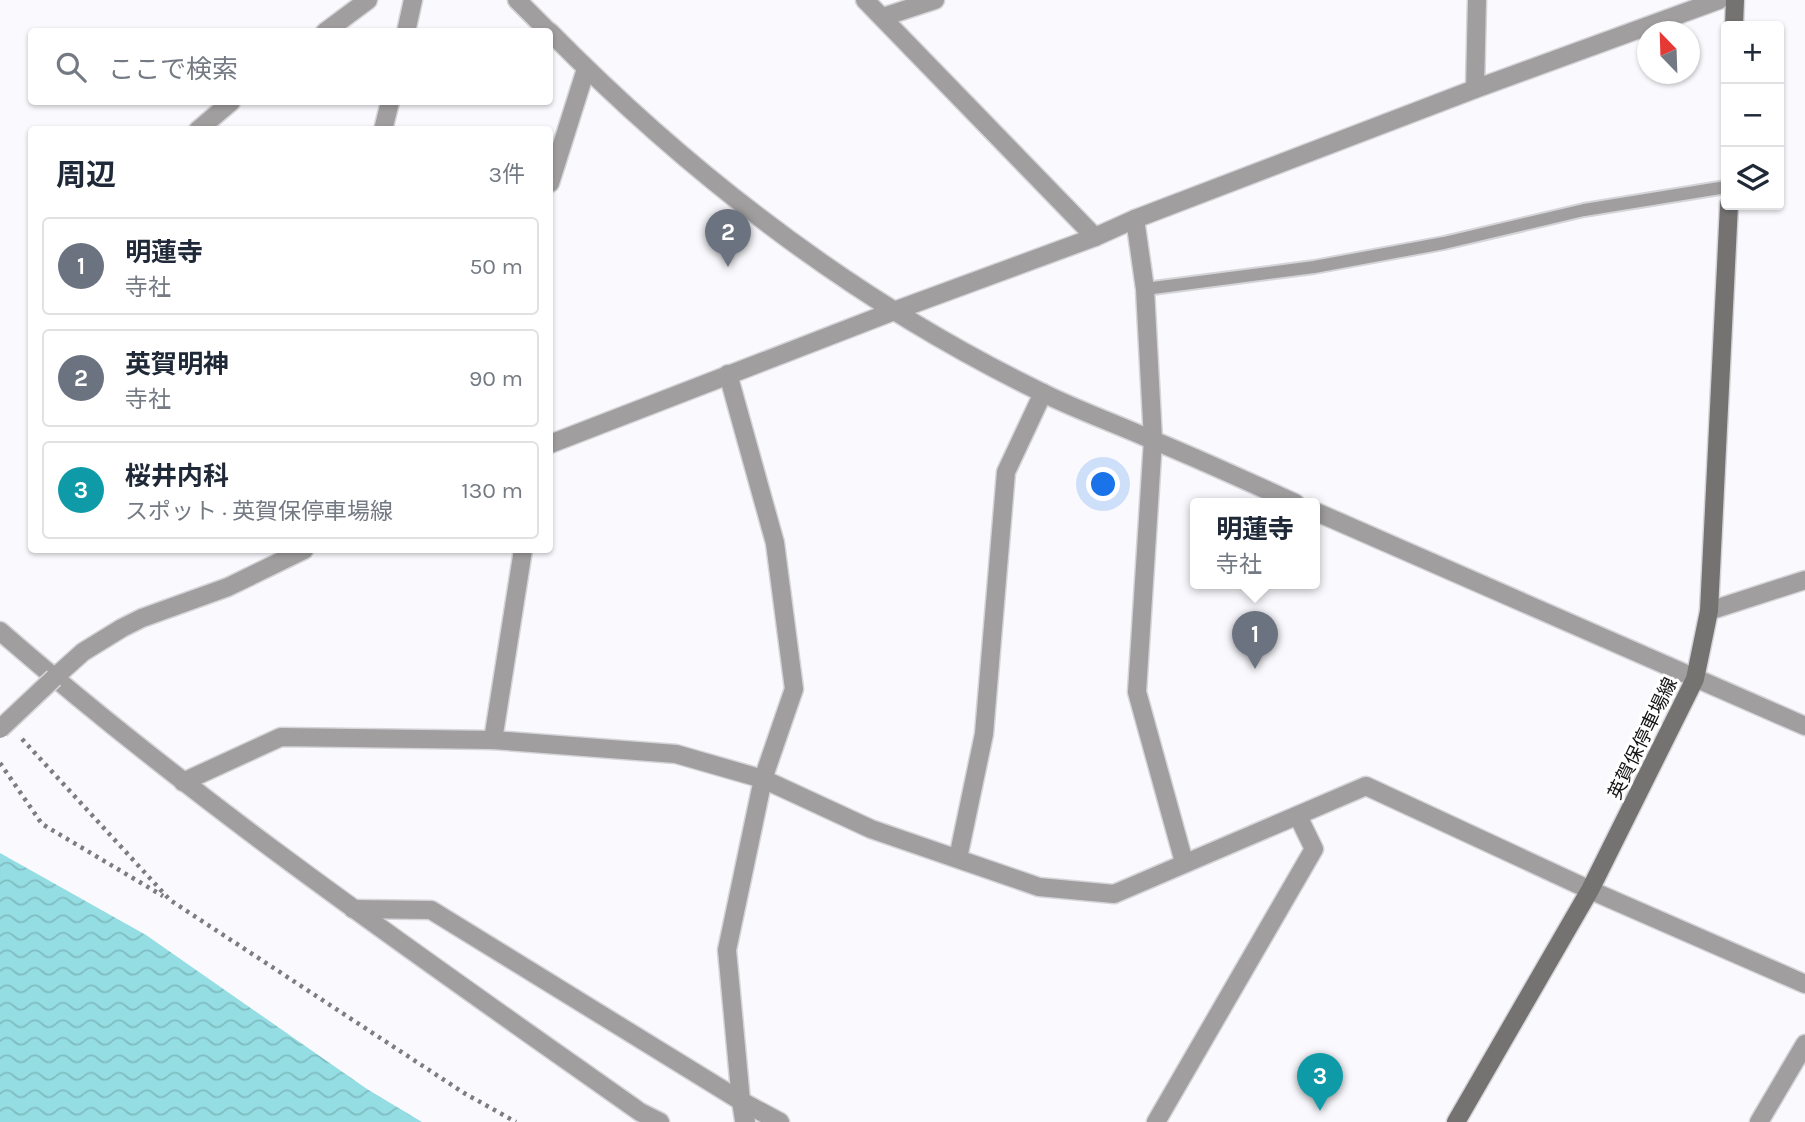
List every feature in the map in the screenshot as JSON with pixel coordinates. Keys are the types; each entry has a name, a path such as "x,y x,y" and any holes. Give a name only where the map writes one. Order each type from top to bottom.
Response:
{"main road":[{"path":"1734,21 1735,0"},
{"name":"英賀保停車場線","path":"1456,1122 1590,890 1695,679 1709,611 1729,210"}],"street":[{"path":"330,28 368,0"},
{"path":"407,28 413,0"},
{"path":"517,0 545,28"},
{"path":"865,0 1095,237"},
{"path":"883,17 935,0"},
{"path":"1475,89 1477,0"},
{"path":"553,443 1475,89 1719,0"},
{"path":"553,36 668,144 726,192 894,311 1043,393 1284,498"},
{"path":"553,174 586,69"},
{"path":"203,126 227,105"},
{"path":"384,126 389,105"},
{"path":"1135,219 1145,289 1153,440 1137,692 1184,863"},
{"path":"727,374 775,543 794,689 763,779 727,950 741,1101 746,1122"},
{"path":"957,858 984,734 1006,472 1043,393"},
{"path":"1320,514 1805,726"},
{"path":"268,568 269,553"},
{"path":"8,730 54,678 83,652 122,628 228,587 298,553"},
{"path":"493,740 523,553"},
{"path":"1709,611 1805,580"},
{"path":"0,631 183,782 353,909 640,1112 660,1122"},
{"path":"183,782 281,737 493,740 676,754 763,779 871,829 1039,887 1114,894 1366,786 1590,890 1805,984"},
{"path":"1156,1122 1314,849 1298,816"},
{"path":"353,909 431,910 741,1101 780,1122"},
{"path":"1759,1122 1805,1044"}],"lane":[{"path":"1145,289 1314,267 1444,243 1584,210 1721,188"}],"path":[{"path":"8,730 170,900"},
{"path":"0,763 42,824 170,900 464,1093 516,1122"}],"water":[{"path":"0,853 146,935 367,1089 422,1122 0,1122"}],"place":[{"name":"英賀明神","path":"728,267"},
{"name":"明蓮寺","path":"1255,669"},
{"name":"桜井内科","path":"1320,1111"}]}
